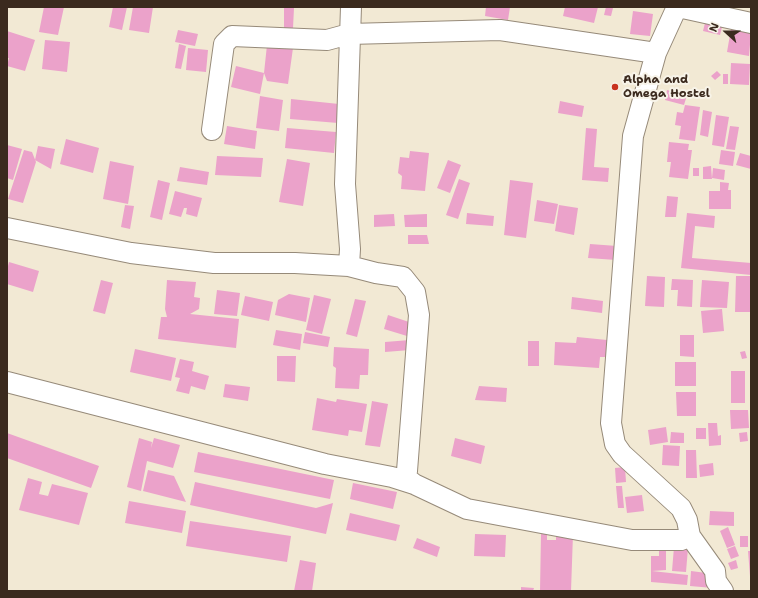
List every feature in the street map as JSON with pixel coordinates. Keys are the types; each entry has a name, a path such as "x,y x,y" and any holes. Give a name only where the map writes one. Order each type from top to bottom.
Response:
{"street":[{"path":"348,266 350,250 345,184 351,7"},
{"path":"723,591 716,581 715,571 690,536 687,520 681,508 622,454 615,444 611,424 633,136 656,53 677,7 751,23"},
{"path":"212,130 224,44 232,36 327,40 349,34 500,30 656,53"},
{"path":"7,228 131,253 214,263 295,263 348,266 376,274 403,277 415,292 419,315 407,471 405,477 414,484"},
{"path":"7,382 325,464 392,477 414,484 466,509 632,540 681,540 690,536"}],"building":[{"path":"44,7 64,7 58,35 39,32"},
{"path":"113,7 127,7 122,30 109,27"},
{"path":"133,7 153,7 149,33 129,30"},
{"path":"486,7 510,7 508,20 485,16"},
{"path":"565,7 598,7 594,23 563,16"},
{"path":"606,7 613,8 611,16 604,15"},
{"path":"284,8 294,8 293,28 284,28"},
{"path":"633,11 653,14 650,36 630,34"},
{"path":"707,15 724,19 720,35 703,31"},
{"path":"731,29 751,33 749,56 727,52"},
{"path":"178,30 198,34 195,46 175,42"},
{"path":"7,31 35,40 25,71 7,66 9,58 7,58"},
{"path":"45,40 70,42 67,72 42,69"},
{"path":"179,44 186,46 181,69 175,68"},
{"path":"267,45 293,48 288,84 267,81 264,73"},
{"path":"188,48 208,50 206,72 186,70"},
{"path":"731,63 750,64 749,85 730,84"},
{"path":"236,66 264,73 260,94 231,87"},
{"path":"717,71 721,75 715,80 711,76"},
{"path":"723,74 728,74 728,84 723,84"},
{"path":"667,90 687,95 684,105 665,100"},
{"path":"260,96 283,100 279,131 256,128"},
{"path":"291,99 339,104 338,123 290,119"},
{"path":"560,101 584,106 582,117 558,113"},
{"path":"685,105 700,107 695,141 679,139 681,126 675,125 677,112 683,113"},
{"path":"703,110 712,112 708,137 700,135"},
{"path":"716,115 729,117 724,147 712,145"},
{"path":"227,126 257,131 255,149 224,144"},
{"path":"730,126 739,127 735,150 726,149"},
{"path":"287,128 336,132 334,153 285,148"},
{"path":"586,128 597,129 594,167 609,168 608,182 582,180"},
{"path":"66,139 99,148 93,173 60,164"},
{"path":"669,142 689,144 688,150 692,150 688,179 669,177 671,162 667,162"},
{"path":"7,145 22,149 13,180 7,178"},
{"path":"38,146 55,149 51,169 35,160"},
{"path":"24,150 32,152 36,162 23,203 8,199"},
{"path":"721,150 735,152 733,166 719,164"},
{"path":"410,151 429,153 425,191 401,189 402,176 398,173 400,157 409,158"},
{"path":"740,153 751,156 751,169 736,165"},
{"path":"217,156 263,158 261,177 215,175"},
{"path":"287,159 310,163 303,206 279,202"},
{"path":"448,160 461,165 450,193 437,188"},
{"path":"110,161 134,166 128,204 103,199"},
{"path":"711,166 712,179 703,179 703,167"},
{"path":"180,167 209,172 207,185 177,181"},
{"path":"693,168 699,168 699,176 693,176"},
{"path":"713,168 725,170 724,180 712,178"},
{"path":"459,179 470,183 458,219 446,215"},
{"path":"158,180 170,183 162,220 150,217"},
{"path":"510,180 533,183 526,238 504,235"},
{"path":"720,182 729,183 728,190 731,190 731,209 709,209 709,191 720,191"},
{"path":"175,191 202,198 197,217 186,214 187,208 184,208 181,217 169,214"},
{"path":"667,196 678,197 676,217 665,217"},
{"path":"537,200 558,204 554,224 534,221"},
{"path":"125,205 134,206 130,229 121,227"},
{"path":"559,205 578,208 574,235 555,231"},
{"path":"467,213 494,216 493,226 466,224"},
{"path":"687,213 715,216 714,228 695,226 692,258 751,263 751,275 681,268"},
{"path":"394,214 395,226 374,227 374,215"},
{"path":"427,214 427,227 405,227 404,215"},
{"path":"408,235 427,235 429,244 408,244"},
{"path":"590,244 617,246 616,260 588,258"},
{"path":"9,262 39,271 33,292 7,284 7,270"},
{"path":"647,276 665,277 664,307 645,306"},
{"path":"736,276 751,276 751,312 735,312"},
{"path":"672,279 693,280 692,307 677,306 678,290 671,290"},
{"path":"101,280 113,283 105,314 93,311"},
{"path":"167,280 196,282 194,297 200,298 199,309 190,314 239,319 236,348 158,339 161,317 167,317 165,309"},
{"path":"702,280 729,282 727,308 700,307"},
{"path":"217,290 240,293 237,316 214,314"},
{"path":"289,294 310,298 306,322 275,315 278,300"},
{"path":"314,295 331,299 322,334 306,330"},
{"path":"245,296 273,302 269,321 241,315"},
{"path":"572,297 603,301 602,313 571,309"},
{"path":"355,299 366,301 357,337 346,334"},
{"path":"722,309 724,331 703,333 701,311"},
{"path":"388,315 412,323 407,336 384,329"},
{"path":"276,330 302,334 300,350 273,345"},
{"path":"305,332 330,337 328,347 303,343"},
{"path":"680,335 694,335 694,357 680,356"},
{"path":"577,337 607,340 606,357 600,357 599,368 554,365 555,342 576,343"},
{"path":"410,340 410,350 385,352 385,342"},
{"path":"528,341 539,341 539,366 528,366"},
{"path":"334,347 369,349 368,375 360,375 359,389 335,388 336,368 333,366"},
{"path":"135,349 176,358 171,381 130,372"},
{"path":"745,351 747,358 742,359 740,352"},
{"path":"277,356 296,356 295,382 277,381"},
{"path":"180,359 194,362 192,371 209,376 205,390 191,386 189,394 176,391 180,378 175,377"},
{"path":"675,362 696,362 696,386 675,386"},
{"path":"731,371 745,371 745,403 731,403"},
{"path":"225,384 250,387 248,401 223,397"},
{"path":"479,386 507,388 506,402 475,400"},
{"path":"676,392 696,392 696,416 677,416"},
{"path":"317,398 336,402 337,399 367,404 362,432 349,430 348,436 312,430"},
{"path":"372,401 388,404 380,447 365,445"},
{"path":"730,410 748,410 749,428 731,429"},
{"path":"708,423 717,423 718,436 721,435 721,445 709,446"},
{"path":"666,427 668,442 650,445 648,430"},
{"path":"696,428 706,428 706,439 696,439"},
{"path":"671,432 684,433 684,443 670,443"},
{"path":"747,432 748,441 740,442 739,433"},
{"path":"7,433 99,466 91,488 7,458"},
{"path":"139,438 152,442 151,448 154,438 180,445 173,468 147,461 141,491 127,487"},
{"path":"455,438 485,446 481,464 451,456"},
{"path":"663,445 680,446 679,466 662,465"},
{"path":"686,450 696,450 697,478 686,478"},
{"path":"198,452 334,480 330,499 194,472"},
{"path":"713,463 714,475 700,477 699,465"},
{"path":"625,467 626,482 616,483 615,468"},
{"path":"148,470 174,476 186,502 143,491"},
{"path":"28,478 42,482 39,494 48,496 52,484 88,493 79,525 19,510"},
{"path":"195,482 316,508 333,503 326,534 190,505"},
{"path":"353,483 397,492 393,509 350,499"},
{"path":"616,486 622,486 624,508 618,508"},
{"path":"642,495 644,511 627,513 625,497"},
{"path":"129,501 186,511 182,533 125,523"},
{"path":"710,511 734,512 734,526 709,525"},
{"path":"350,513 400,525 396,541 346,530"},
{"path":"190,521 291,536 287,562 186,546"},
{"path":"728,527 735,545 727,548 720,531"},
{"path":"475,534 506,535 505,557 474,556"},
{"path":"541,534 547,534 547,540 556,540 556,534 573,534 571,591 540,591"},
{"path":"740,536 748,536 748,547 740,547"},
{"path":"417,538 440,547 437,557 413,548"},
{"path":"735,546 739,556 731,559 727,549"},
{"path":"674,547 688,548 686,572 672,571"},
{"path":"659,550 666,550 666,570 652,571 688,575 687,585 651,582 651,556 659,556"},
{"path":"748,551 751,551 751,576 750,576"},
{"path":"300,560 316,563 312,591 294,591"},
{"path":"736,560 738,568 731,570 728,563"},
{"path":"691,571 714,574 713,588 690,586"},
{"path":"521,587 534,588 533,591 521,591"}],"place":[{"name":"Alpha and Omega Hostel","path":"615,87"}]}
